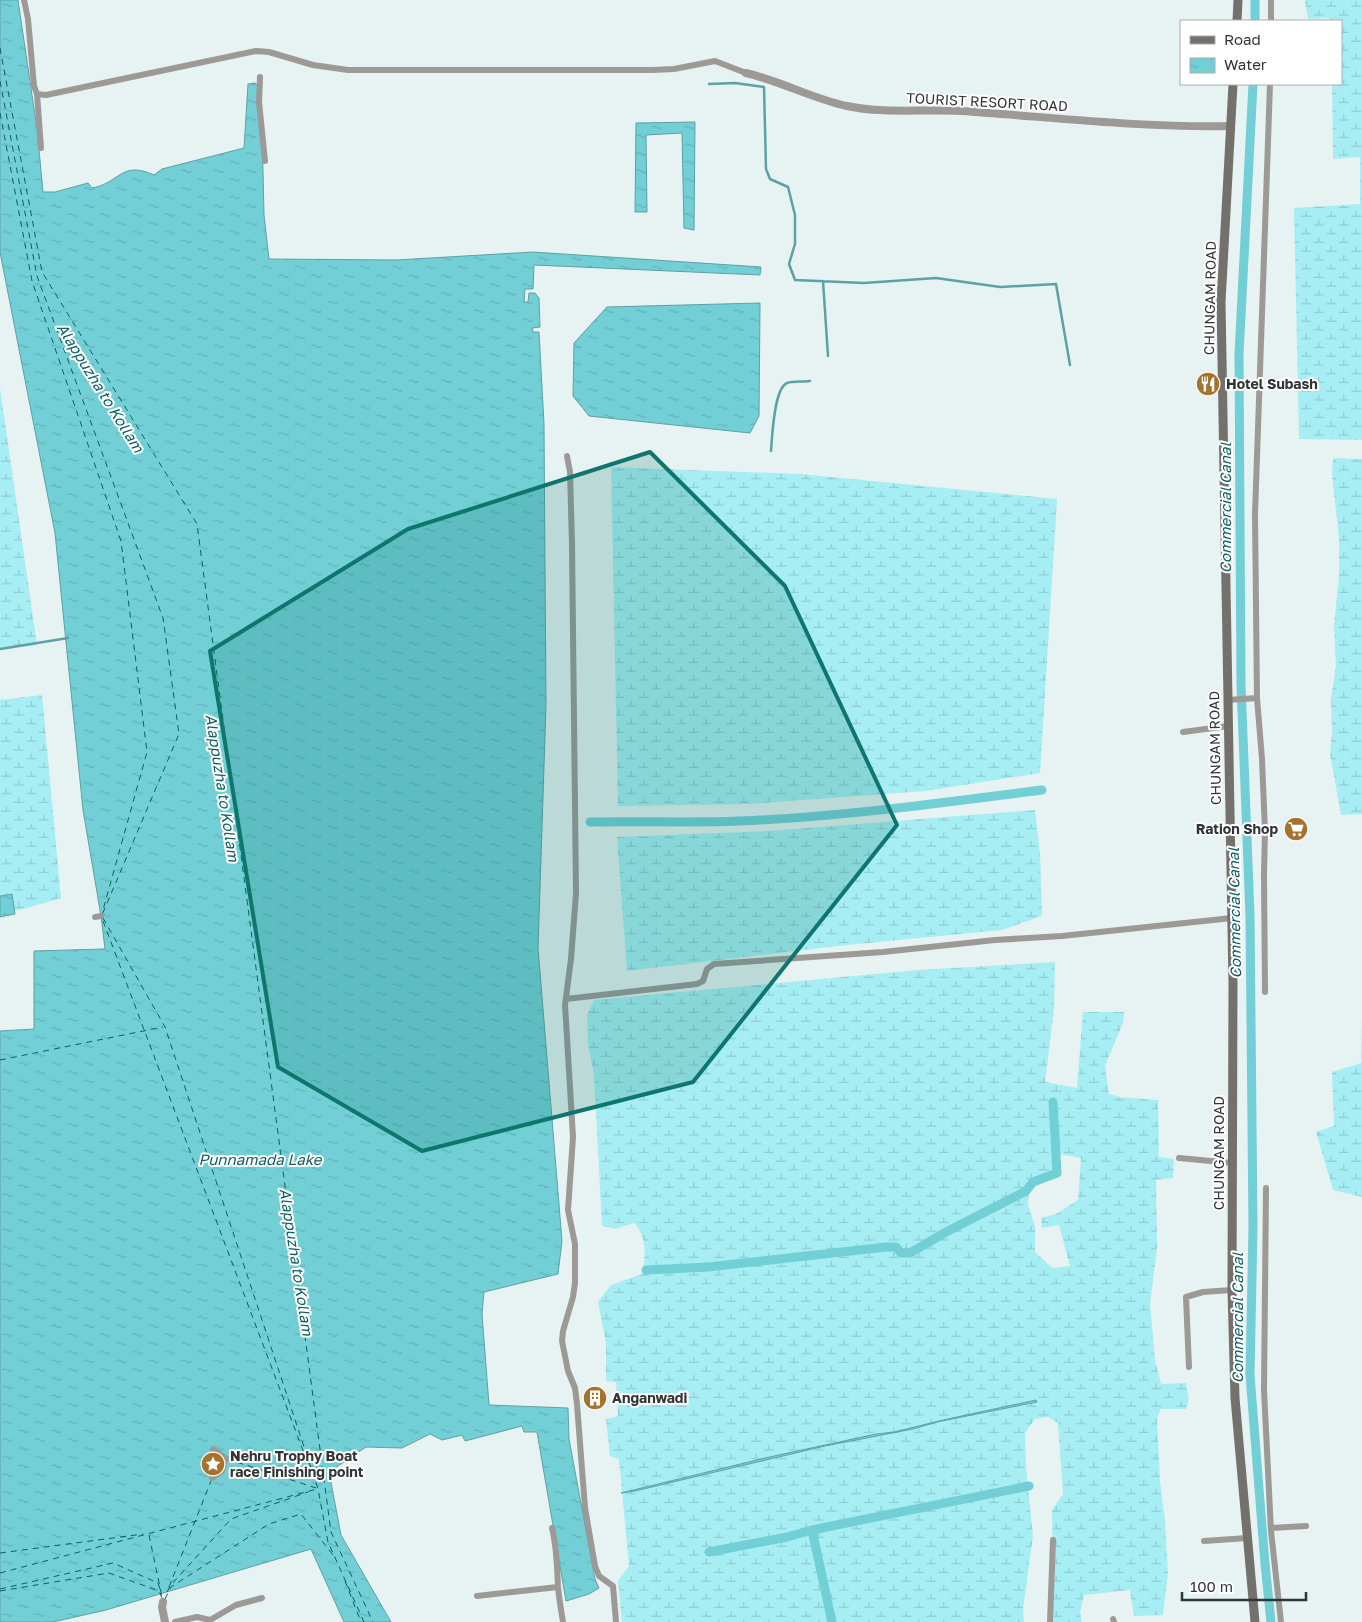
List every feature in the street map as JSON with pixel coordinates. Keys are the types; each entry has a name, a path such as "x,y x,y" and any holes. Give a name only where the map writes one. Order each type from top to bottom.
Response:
{"main road":[{"path":"1237,20 1238,0"},
{"name":"CHUNGAM ROAD","path":"1234,85 1221,302 1231,700 1228,726 1232,918 1232,1290 1235,1398 1256,1622"}],"street":[{"path":"24,0 34,86 37,94 41,148"},
{"path":"1271,0 1271,20"},
{"path":"37,94 46,95 190,63 256,51 269,52 313,65 348,70 674,69 715,61 746,72"},
{"name":"TOURIST RESORT ROAD","path":"746,72 838,104 866,109 958,111 1191,127 1231,126"},
{"path":"260,76 258,102 265,161"},
{"path":"1265,992 1265,831 1262,759 1255,698 1255,514 1270,85"},
{"path":"567,456 570,472 572,544 576,893 565,1013 573,1137 568,1210 575,1244 575,1283 562,1332 562,1341 568,1371 575,1388 586,1508 595,1566 599,1576 614,1586 616,1622"},
{"path":"1231,700 1255,698"},
{"path":"1183,732 1228,726"},
{"path":"566,999 697,984 703,981 708,969 714,964 883,952 1232,918"},
{"path":"1179,1158 1232,1163"},
{"path":"1266,1188 1264,1390 1271,1528 1281,1622"},
{"path":"1188,1367 1186,1297 1204,1292 1232,1290"},
{"path":"212,1478 222,1470 226,1459 214,1449"},
{"path":"1271,1528 1306,1526"},
{"path":"552,1528 558,1565 558,1587 563,1622"},
{"path":"1204,1541 1247,1538"},
{"path":"1050,1622 1053,1540"},
{"path":"477,1596 558,1587"},
{"path":"174,1622 197,1618 210,1620 236,1605 262,1598"},
{"path":"163,1602 165,1622"}],"highlighted area":[{"path":"650,452 785,586 897,825 693,1082 422,1151 278,1067 210,651 408,529"}],"green space":[{"path":"1305,0 1362,0 1362,440 1299,439 1294,208 1360,204 1360,157 1333,159 1332,85 1342,85 1342,20 1330,20 1329,18 1308,19"},
{"path":"0,388 37,645 0,650"},
{"path":"1333,458 1362,459 1362,814 1341,815 1330,754 1332,732 1331,699 1336,666 1334,625 1339,576 1339,538 1332,475"},
{"path":"611,467 801,474 1057,499 1040,773 925,791 749,804 618,806"},
{"path":"42,695 61,898 20,910 0,911 0,700"},
{"path":"1035,810 1040,853 1042,916 1002,930 847,945 627,971 617,837 770,831"},
{"path":"1055,962 1054,1009 1045,1082 1077,1088 1083,1012 1124,1012 1123,1023 1105,1066 1109,1094 1119,1097 1158,1100 1159,1157 1174,1159 1173,1178 1156,1180 1157,1248 1150,1304 1155,1360 1161,1384 1186,1383 1189,1400 1186,1409 1161,1409 1157,1418 1168,1574 1163,1615 1134,1616 1130,1590 1084,1595 1080,1613 1082,1622 1051,1622 1053,1580 1052,1510 1063,1494 1058,1423 1048,1417 1035,1419 1025,1433 1026,1467 1033,1536 1023,1609 1024,1622 622,1622 618,1581 629,1566 619,1459 610,1456 606,1419 618,1416 616,1382 606,1381 606,1343 598,1302 611,1285 642,1274 644,1247 641,1234 634,1223 615,1229 602,1226 594,1075 588,1045 587,1015 594,1000 918,970","holes":["1060,1154 1081,1158 1078,1200 1056,1214 1041,1218 1042,1228 1059,1225 1070,1266 1052,1268 1035,1252 1035,1227 1028,1204 1030,1178 1060,1173"]},
{"path":"1362,1016 1362,1197 1333,1190 1316,1132 1334,1126 1332,1072 1361,1063"}],"water":[{"name":"Punnamada Lake","path":"0,0 18,0 37,129 43,192 55,192 88,183 92,188 109,182 127,171 143,171 154,175 162,169 244,148 248,84 255,83 261,88 264,215 269,259 396,260 533,252 761,267 760,275 534,265 533,289 525,289 524,302 528,302 529,293 535,293 539,298 540,327 532,328 533,332 539,332 544,424 546,705 538,948 562,1241 558,1274 484,1292 482,1314 489,1405 568,1408 569,1439 595,1579 599,1588 589,1594 566,1601 537,1432 524,1432 522,1426 465,1441 462,1435 442,1440 430,1434 402,1448 366,1447 329,1472 341,1535 391,1622 344,1622 311,1549 106,1610 53,1622 0,1622 0,1031 34,1029 34,951 105,949 83,810 55,533 0,252"},
{"path":"695,122 694,230 684,228 682,133 646,135 647,212 635,212 636,123"},
{"path":"760,303 759,416 750,433 589,416 573,396 574,343 607,307"},
{"path":"12,894 15,914 0,917 0,896"},
{"path":"1036,1400 1037,1402 937,1422 913,1429 825,1446 621,1493 765,1458 876,1434 894,1432 943,1420"}],"waterway":[{"name":"Commercial Canal","path":"1255,0 1255,20"},
{"path":"709,84 735,83 764,87 766,169 770,179 788,187 795,215 795,244 789,264 795,280 864,283 936,278 1000,287 1056,284 1070,365"},
{"name":"Commercial Canal","path":"1253,85 1239,354 1241,685 1250,915 1253,1228 1250,1375 1271,1622"},
{"path":"823,281 828,356"},
{"path":"771,451 776,403 779,394 789,382 810,381"},
{"path":"0,649 68,638"},
{"path":"590,822 721,822 777,819 890,809 1042,790"},
{"path":"646,1270 708,1267 886,1247 896,1247 901,1253 910,1253 946,1232 1026,1191 1033,1182 1057,1173 1053,1102"},
{"path":"812,1530 1029,1486"},
{"path":"709,1552 787,1537 812,1530 832,1622"}],"ferry route":[{"path":"0,48 42,272 197,524 331,1532 373,1622"},
{"path":"0,81 37,276 163,618 179,734 102,915"},
{"path":"0,113 32,281 121,541 147,752 103,910"},
{"path":"103,918 165,1027 318,1489 328,1542 364,1622"},
{"path":"103,921 310,1469"},
{"path":"0,1060 163,1027"},
{"path":"227,1459 316,1488"},
{"path":"169,1587 211,1481"},
{"path":"0,1573 317,1489"},
{"path":"167,1592 170,1586 231,1519 308,1492"},
{"path":"165,1599 171,1587 269,1524 301,1514 333,1555"},
{"path":"0,1553 143,1534"},
{"path":"149,1535 162,1597"},
{"path":"0,1589 113,1563 158,1583 160,1589"},
{"path":"0,1591 109,1573 159,1591 162,1598"},
{"path":"345,1581 361,1622"}],"place":[{"name":"Hotel Subash","path":"1208,384"},
{"name":"Ration Shop","path":"1296,829"},
{"name":"Anganwadi","path":"595,1398"},
{"name":"Nehru Trophy Boat race Finishing point","path":"213,1464"}],"water label":[{"name":"Alappuzha to Kollam","path":"100,388"},
{"name":"Alappuzha to Kollam","path":"222,788"},
{"name":"Alappuzha to Kollam","path":"296,1262"}]}
